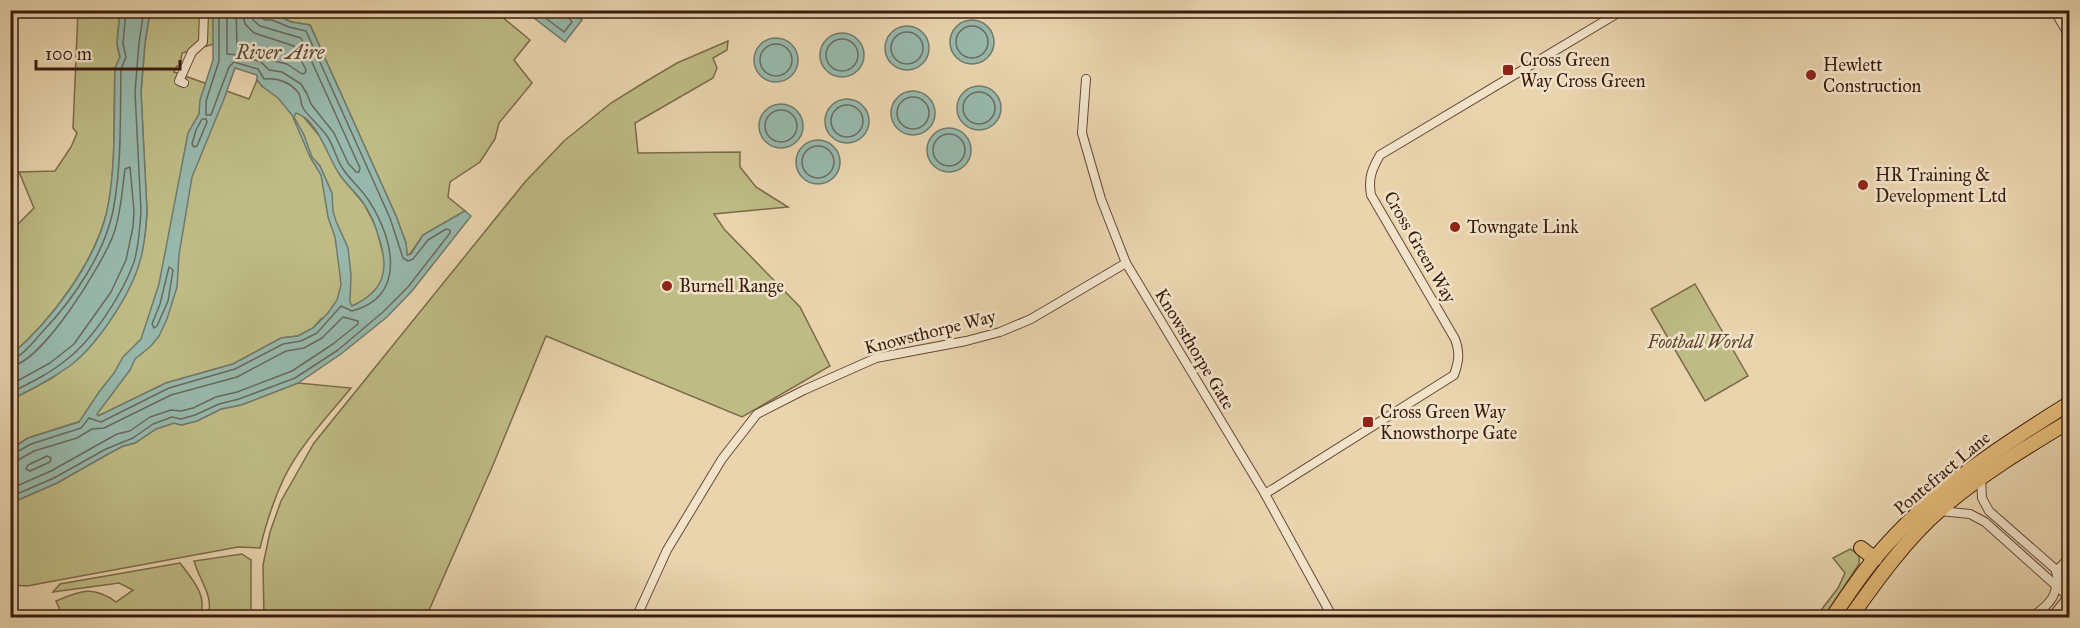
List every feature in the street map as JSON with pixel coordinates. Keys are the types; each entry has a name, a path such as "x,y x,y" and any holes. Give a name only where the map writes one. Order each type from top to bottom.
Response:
{"highway":[{"name":"Pontefract Lane","path":"1832,618 1875,559 1943,490 2008,441 2070,403"},
{"name":"Pontefract Lane","path":"1850,618 1877,579 1939,510 1982,478 2070,421"},
{"path":"1861,548 1875,559"}],"street":[{"path":"184,83 179,81 192,52 203,42 204,10"},
{"name":"Cross Green Way","path":"1265,494 1454,375 1458,364 1460,353 1455,339 1371,195 1368,181 1380,155 1623,10"},
{"path":"2054,10 2070,37"},
{"name":"Knowsthorpe Gate","path":"1086,80 1082,133 1101,199 1126,263 1265,494 1333,618"},
{"name":"Knowsthorpe Way","path":"636,618 666,550 722,459 757,414 876,358 966,341 1000,332 1031,319 1126,263"},
{"path":"1982,478 1982,498 1989,512 2070,582"},
{"path":"1939,510 1970,514 1985,522 2069,598"},
{"path":"2056,571 2070,557"},
{"path":"2051,618 2069,598 2068,590 2058,581 2056,571"},
{"path":"2031,618 2046,607 2056,592 2056,586"}],"green space":[{"path":"78,11 120,11 117,44 120,58 115,68 113,158 107,211 93,250 70,289 41,325 11,355 11,231 34,208 19,172 55,171 71,147 77,133 73,128"},
{"path":"150,11 213,11 214,44 182,53 180,66 177,66 174,72 249,99 257,80 263,87 276,84 293,96 296,108 323,140 340,175 364,204 376,227 385,261 383,279 364,301 321,319 313,328 298,336 281,338 233,364 166,383 103,414 28,438 11,449 11,400 50,379 67,365 121,300 137,269 142,251 147,211 141,93"},
{"path":"261,11 495,11 530,40 514,60 532,83 499,123 495,139 480,162 450,182 448,197 465,211 423,235 407,255 406,243 396,216 310,25 291,22 271,12 268,15"},
{"path":"728,41 727,50 713,58 717,68 713,78 635,123 638,153 740,152 740,167 756,187 788,207 714,214 724,229 800,307 830,366 742,417 546,336 493,465 426,617 264,617 263,565 270,532 281,501 314,443 525,182 564,141 611,103 645,82 677,63"},
{"name":"Football World","path":"1695,284 1748,376 1705,401 1651,309"},
{"path":"298,383 351,388 315,431 291,466 273,504 260,548 238,547 27,586 11,585 11,503 57,483 123,446 135,443 156,429 174,423 181,425 197,421 221,409 241,405"},
{"path":"1850,549 1858,555 1859,564 1824,617 1815,618 1838,588 1845,573 1833,558"},
{"path":"242,554 251,560 251,617 208,617 208,595 194,561"},
{"path":"180,563 201,595 200,617 186,617 173,611 170,617 63,617 56,601 65,597 86,591 100,593 116,602 133,590 119,583 53,592 60,584"}],"water":[{"path":"120,11 150,11 141,92 147,211 142,255 136,274 121,303 92,345 64,370 11,400 11,355 41,325 70,290 93,251 107,211 113,159 115,68 120,57 117,44"},
{"name":"River Aire","path":"213,11 261,11 268,15 271,12 291,22 310,25 396,216 406,243 407,255 411,254 423,235 465,211 471,216 412,291 387,317 341,354 298,383 241,405 221,409 197,421 181,425 174,423 156,429 135,443 123,446 57,483 11,503 11,449 28,438 79,422 123,357 141,339 159,284 188,133 199,114 200,100 213,60","holes":["235,68 257,75 257,80 263,87 278,98 292,115 310,157 321,175 328,217 335,237 340,275 341,285 337,300 313,328 298,336 281,338 233,364 166,383 98,416 97,414 130,370 135,359 159,336 167,319 177,287 179,255 192,177","296,113 310,122 316,130 341,176 367,208 378,234 384,260 382,279 371,294 352,306 348,248 333,211 332,193 320,166 312,157 294,117"]},
{"path":"525,11 570,11 582,20 565,42"},
{"path":"972,20 981,21 988,26 993,33 993,51 988,58 981,63 972,64 963,63 956,58 951,51 950,42 951,33 956,26 963,21"},
{"path":"907,26 916,27 923,32 928,39 928,57 923,64 916,69 907,70 898,69 891,64 886,57 885,48 886,39 891,32 898,27"},
{"path":"842,33 851,34 858,39 863,46 863,64 858,71 851,76 842,77 833,76 826,71 821,64 820,55 821,46 826,39 833,34"},
{"path":"776,38 785,39 792,44 797,51 797,69 792,76 785,81 776,82 767,81 760,76 755,69 754,60 755,51 760,44 767,39"},
{"path":"979,86 988,87 995,92 1000,99 1000,117 995,124 988,129 979,130 970,129 963,124 958,117 957,108 958,99 963,92 970,87"},
{"path":"913,91 922,92 929,97 934,104 934,122 929,129 922,134 913,135 904,134 897,129 892,122 891,113 892,104 897,97 904,92"},
{"path":"847,99 856,100 863,105 868,112 868,130 863,137 856,142 847,143 838,142 831,137 826,130 825,121 826,112 831,105 838,100"},
{"path":"781,104 790,105 797,110 802,117 802,135 797,142 790,147 781,148 772,147 765,142 760,135 759,126 760,117 765,110 772,105"},
{"path":"949,128 958,129 965,134 970,141 970,159 965,166 958,171 949,172 940,171 933,166 928,159 927,150 928,141 933,134 940,129"},
{"path":"818,140 827,141 834,146 839,153 839,171 834,178 827,183 818,184 809,183 802,178 797,171 796,162 797,153 802,146 809,141"}],"place":[{"name":"Cross Green Way Cross Green","path":"1508,70"},
{"name":"Hewlett Construction","path":"1811,75"},
{"name":"HR Training & Development Ltd","path":"1863,185"},
{"name":"Towngate Link","path":"1455,227"},
{"name":"Burnell Range","path":"667,286"},
{"name":"Cross Green Way Knowsthorpe Gate","path":"1368,422"}]}
